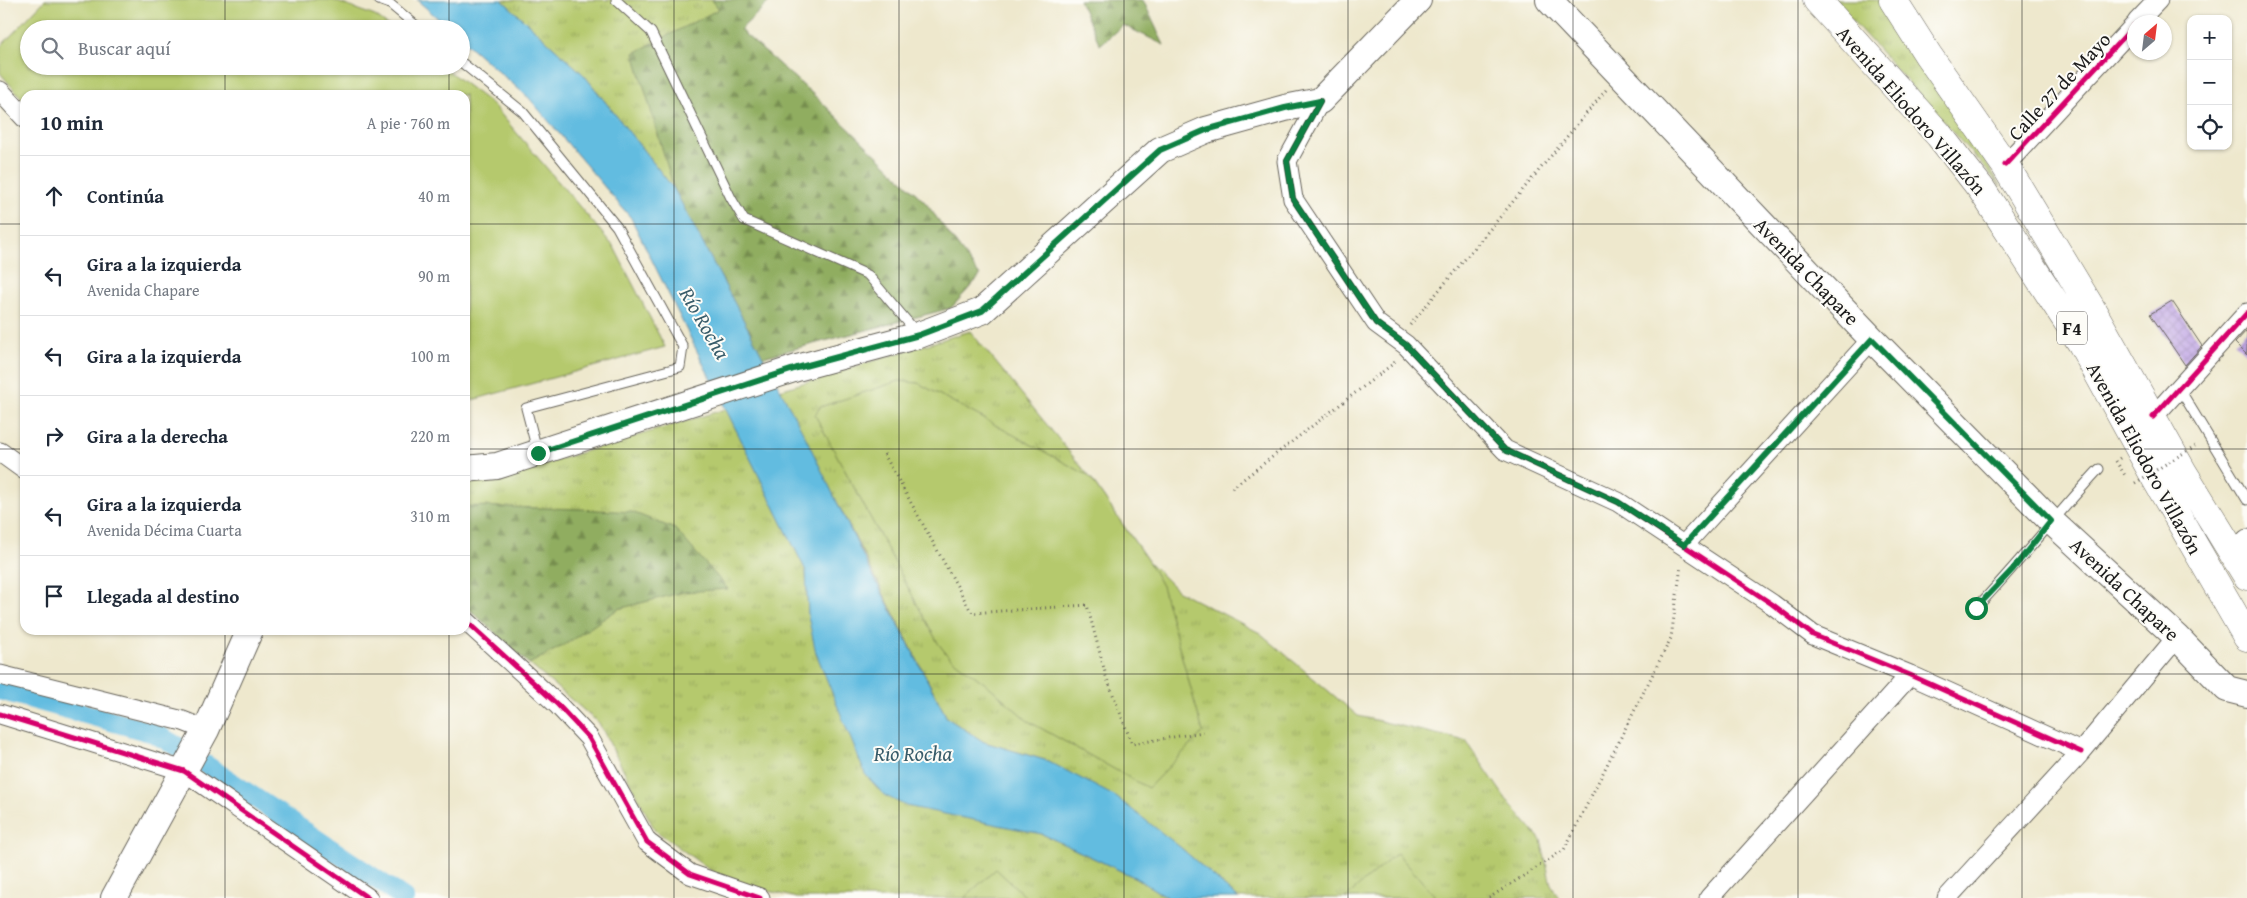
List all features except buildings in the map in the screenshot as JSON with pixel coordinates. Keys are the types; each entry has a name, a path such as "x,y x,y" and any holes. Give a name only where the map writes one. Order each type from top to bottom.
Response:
{"highway":[{"name":"Avenida Eliodoro Villazón","path":"1817,0 1939,136 1982,190 2082,344 2157,481 2247,637"},
{"name":"Avenida Eliodoro Villazón","path":"1893,0 1928,55 2005,165 2091,308 2183,472 2243,556"}],"main road":[{"path":"470,469 497,466 797,368 919,335 982,311 1160,150 1206,130 1285,108 1320,101 1418,0"},
{"name":"Avenida Chapare","path":"1549,0 1872,339 2051,521 2177,637 2227,689 2247,694"},
{"path":"114,898 206,730 248,635"}],"street":[{"path":"2144,15 2158,0"},
{"name":"Calle 27 de Mayo","path":"2005,165 2127,34"},
{"path":"0,91 20,113"},
{"path":"1320,101 1287,161 1293,199 1376,323 1398,340 1505,450 1618,502 1772,604 1813,635 1910,675 2081,752"},
{"path":"2153,417 2247,313"},
{"path":"1684,545 1872,339"},
{"path":"0,452 20,466"},
{"path":"470,625 558,705 589,738 647,842 690,874 760,898"},
{"path":"1947,898 2081,752 2177,637"},
{"path":"0,675 183,721 206,730"},
{"path":"1710,898 1910,675"},
{"path":"0,714 184,771 368,898"}],"lane":[{"path":"379,0 390,4 409,20"},
{"path":"616,0 651,32 731,198 744,220 868,275 919,335"},
{"path":"470,69 523,112 617,227 683,348 680,367 526,408 538,453"},
{"path":"2179,388 2247,500"},
{"path":"1976,608 2013,569 2051,521 2098,469"}],"path":[{"path":"1232,488 1394,363 1398,340 1620,74"},
{"path":"2135,483 2195,446"},
{"path":"884,454 972,613 1087,605 1106,676 1132,744 1203,732"},
{"path":"1489,898 1564,850 1671,638 1684,545"}],"green space":[{"path":"45,0 332,0 375,16 381,20 26,20"},
{"path":"502,0 712,0 740,30 815,96 925,202 980,276 951,308 763,357 674,189 584,75"},
{"path":"712,0 771,0 740,30 815,96 925,202 980,276 951,308 763,357 674,189 634,53 719,9"},
{"path":"1079,0 1143,0 1164,45 1123,25 1100,45"},
{"path":"1834,0 1882,0 2001,186"},
{"path":"20,26 20,75 454,75 493,105 614,247 665,347 470,401 470,90 20,90 20,96 0,73 0,47"},
{"path":"970,331 1089,476 1148,561 1178,591 1260,633 1358,716 1466,741 1506,799 1541,840 1551,885 1559,898 1238,898 1180,847 1048,761 984,742 947,718 780,390"},
{"path":"899,381 918,383 1089,476 1148,561 1162,586 1203,732 1148,788 1028,721 991,688 948,656 938,643 815,415 820,407"},
{"path":"726,409 806,571 808,616 865,774 884,795 978,820 1042,834 1136,878 1168,898 797,898 722,879 655,830 599,723 529,664 470,610 470,481 497,478"},
{"path":"470,506 632,512 675,529 728,589 683,592 618,609 566,644 529,664 470,610"},
{"path":"1397,853 1434,895 1431,898 1345,898"},
{"path":"996,869 1027,898 964,898"}],"water":[{"name":"Río Rocha","path":"417,0 502,0 584,75 674,189 805,436 865,560 947,718 984,742 1048,761 1116,797 1180,847 1238,898 1168,898 1136,878 1042,834 906,806 884,795 865,774 816,653 808,616 806,571 631,218 529,98 470,47 470,20 440,20"}],"waterway":[{"path":"0,690 154,733 180,748"},
{"path":"206,765 404,898"}],"cycle path":[{"path":"2005,165 2127,34"},
{"path":"1320,101 1287,161 1293,199 1376,323 1406,345 1505,450 1618,502 1772,604 1813,635 1910,675 2081,752"},
{"path":"2153,417 2247,313"},
{"path":"470,625 558,705 589,738 647,842 690,874 760,898"},
{"path":"0,714 184,771 368,898"}],"route":[{"path":"538,453 797,368 919,335 982,311 1160,150 1206,130 1285,108 1320,101 1287,161 1293,199 1376,323 1406,345 1505,450 1618,502 1684,545 1872,339 2051,521 2013,569 1976,608"}]}
